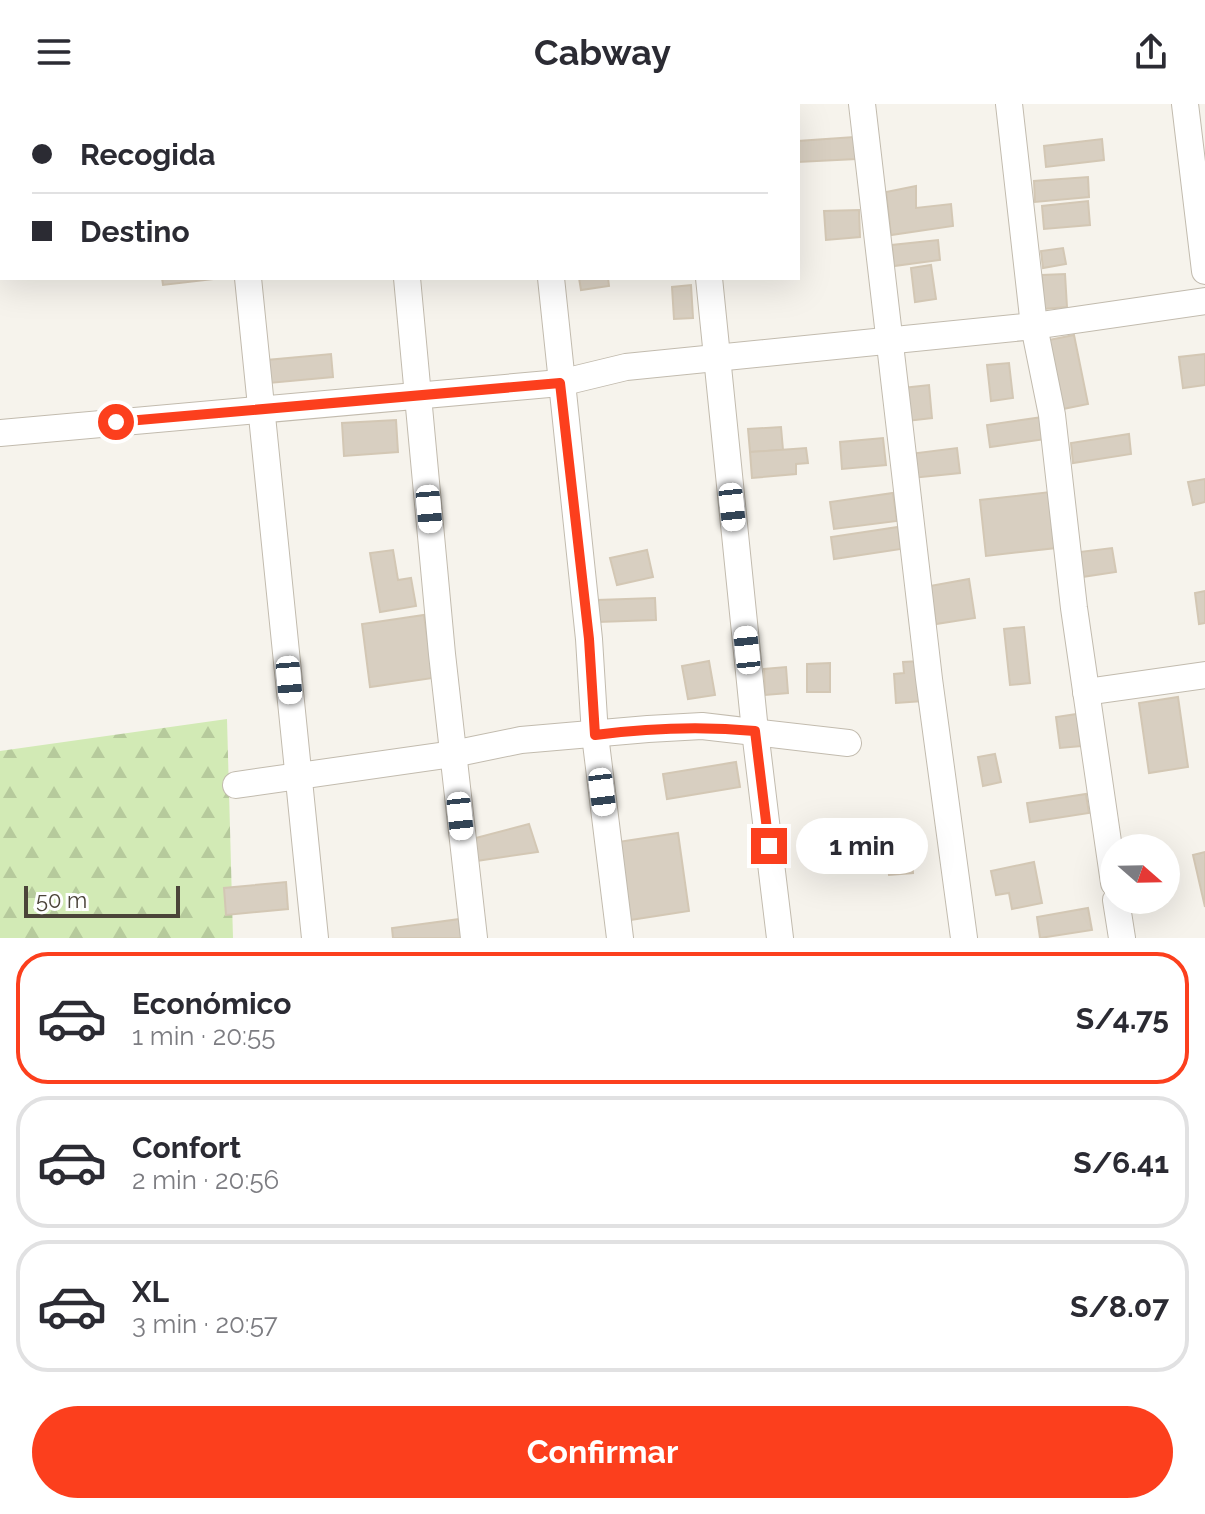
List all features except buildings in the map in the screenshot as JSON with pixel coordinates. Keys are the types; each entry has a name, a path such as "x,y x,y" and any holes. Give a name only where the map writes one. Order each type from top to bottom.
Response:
{"street":[{"path":"862,104 929,679 964,938"},
{"path":"1009,104 1034,326 1052,415 1107,834"},
{"path":"1185,104 1205,271"},
{"path":"248,280 315,938"},
{"path":"407,280 442,654 474,938"},
{"path":"551,280 589,639 595,735 620,938"},
{"path":"709,280 755,731 780,938"},
{"path":"0,433 560,383 626,367 1034,326 1205,301"},
{"path":"1086,692 1205,675"},
{"path":"236,785 453,754 521,740 648,729 702,726 848,743"},
{"path":"1118,914 1122,938"}],"green space":[{"path":"227,719 233,938 0,938 0,751"}],"route":[{"path":"116,422 560,383 589,639 595,735 702,726 755,731 769,846"}]}
